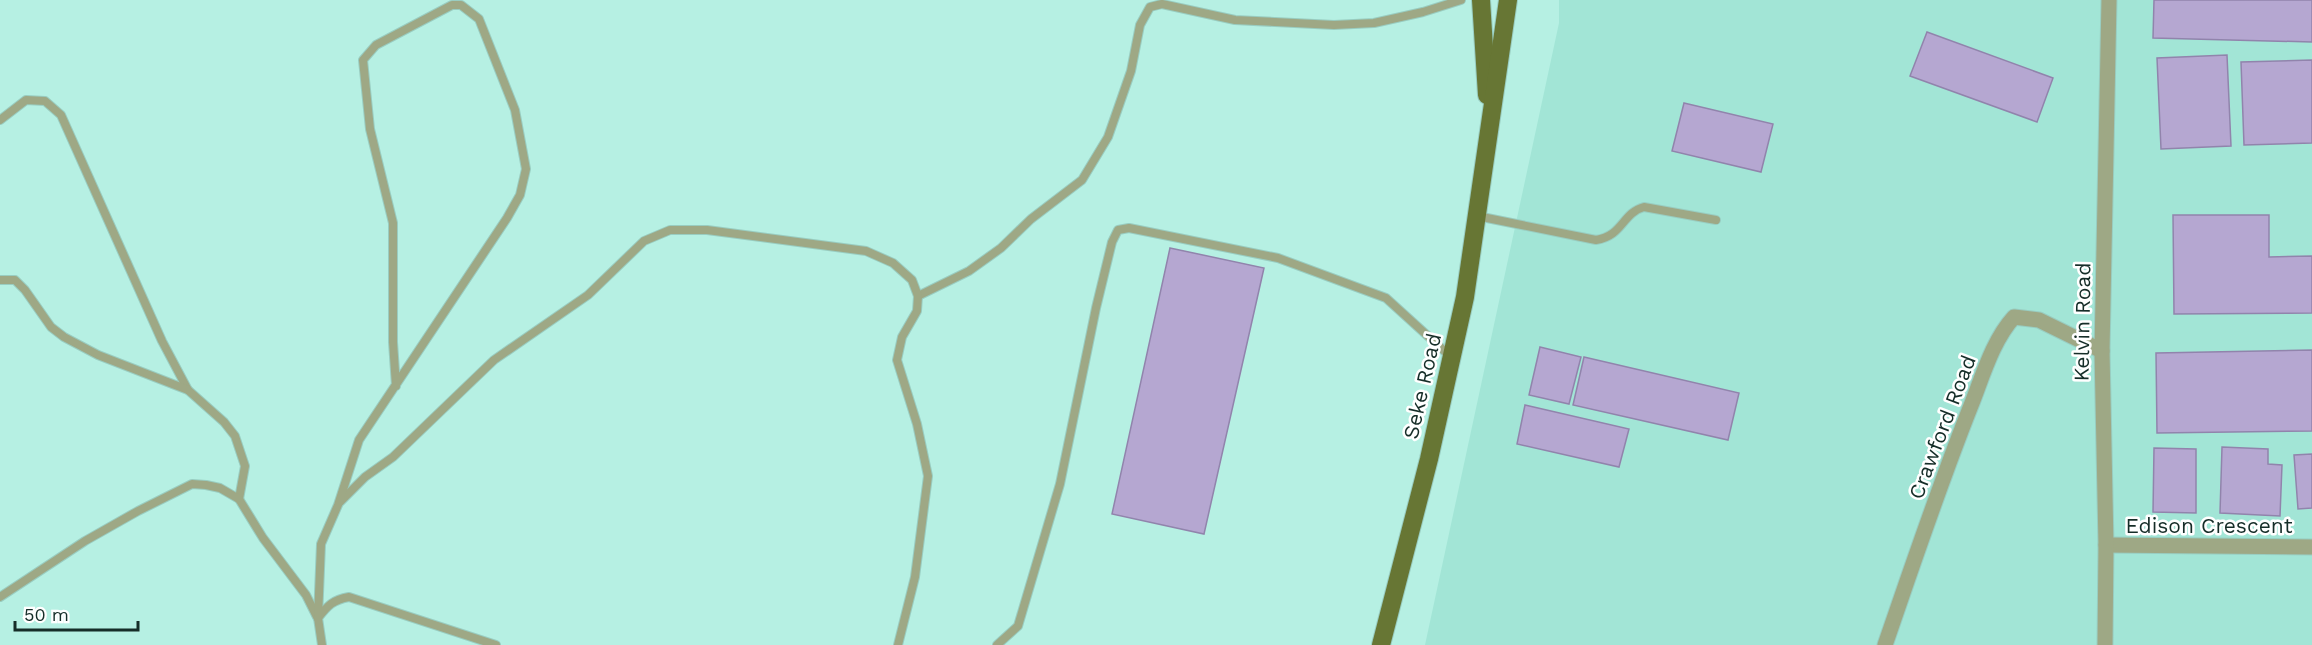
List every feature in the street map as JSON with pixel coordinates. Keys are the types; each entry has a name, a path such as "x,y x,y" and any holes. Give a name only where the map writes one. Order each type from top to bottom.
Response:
{"main road":[{"name":"Seke Road","path":"1481,0 1489,133"},
{"name":"Seke Road","path":"1381,645 1430,459 1465,297 1508,0"}],"street":[{"name":"Kelvin Road","path":"2105,645 2106,545 2102,351 2109,0"},
{"name":"Crawford Road","path":"1886,645 1965,421 1987,365 2008,324 2014,317 2039,320 2102,351"},
{"name":"Edison Crescent","path":"2106,545 2312,547"}],"lane":[{"path":"918,296 969,272 1001,248 1031,219 1082,180 1108,137 1131,71 1140,25 1150,7 1162,4 1235,20 1334,25 1374,23 1423,12 1461,0"},
{"path":"322,645 318,618 321,544 338,505 359,440 396,386 507,218 520,195 526,169 511,99 479,19 461,5 452,5 376,45 363,60 370,129 393,223 393,342 396,386"},
{"path":"0,120 26,100 45,101 61,115 162,341 188,390 224,422 235,436 245,466 239,499"},
{"path":"1477,216 1596,240 1608,238 1634,212 1644,207 1716,220"},
{"path":"997,645 1018,626 1060,484 1096,308 1112,242 1118,230 1129,228 1278,258 1386,298 1452,358"},
{"path":"338,505 365,477 393,457 494,360 588,295 644,242 670,230 707,230 866,251 893,263 912,280 918,296 917,311 902,337 897,360 917,424 928,476 915,577 898,645"},
{"path":"0,280 15,280 51,327 64,337 98,356 188,390"},
{"path":"0,597 85,541 192,484 220,488 239,499 263,538 306,595 318,618"},
{"path":"318,618 327,605 335,599 349,597 496,645"}],"shaded area":[{"path":"1559,0 2312,0 2312,645 1425,645 1559,23"}],"building":[{"path":"2154,0 2312,0 2312,42 2153,38"},
{"path":"1927,32 2053,78 2037,122 1910,76"},
{"path":"2227,55 2231,146 2161,149 2157,58"},
{"path":"2312,60 2312,143 2244,145 2241,62"},
{"path":"1684,103 1773,124 1761,172 1672,151"},
{"path":"2173,215 2269,215 2269,257 2312,256 2312,313 2174,314"},
{"path":"1170,248 1264,268 1204,534 1112,514"},
{"path":"1540,347 1581,357 1569,404 1529,395"},
{"path":"2312,350 2312,431 2157,433 2156,353"},
{"path":"1584,357 1739,393 1728,440 1573,405"},
{"path":"1525,405 1629,429 1619,467 1517,444"},
{"path":"2222,447 2268,449 2268,464 2282,465 2280,516 2220,513"},
{"path":"2154,448 2196,449 2196,513 2153,512"},
{"path":"2312,454 2312,508 2298,509 2294,455"}]}
